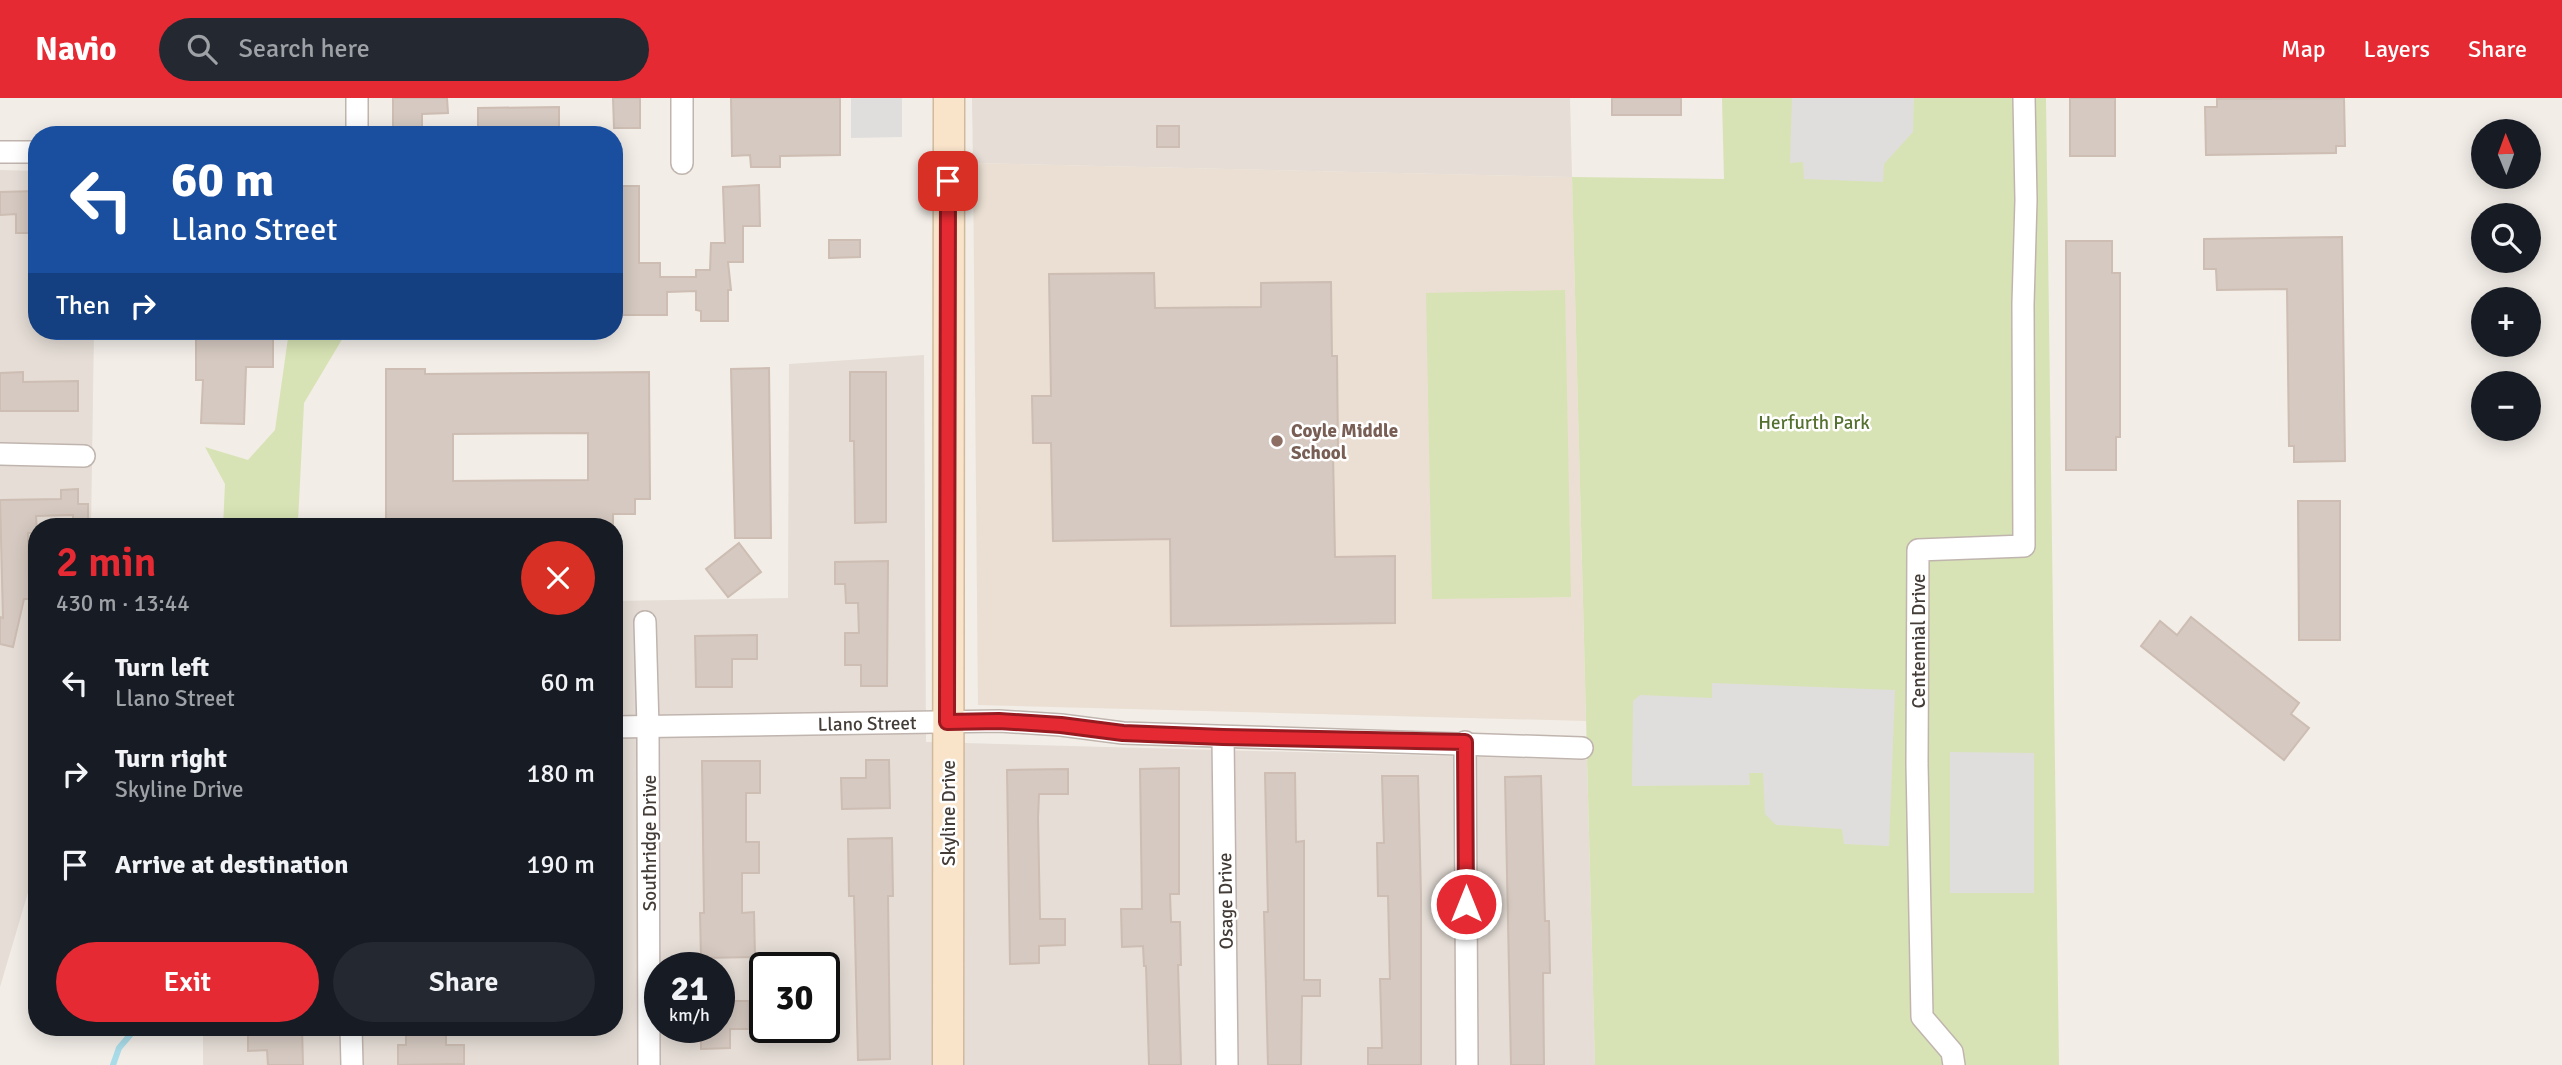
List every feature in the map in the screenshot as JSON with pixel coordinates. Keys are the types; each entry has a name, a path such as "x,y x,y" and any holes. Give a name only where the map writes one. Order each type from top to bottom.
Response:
{"street":[{"path":"357,98 357,126"},
{"path":"682,98 682,163"},
{"name":"Skyline Drive","path":"948,98 948,1065"},
{"name":"Centennial Drive","path":"1954,1065 1952,1052 1922,1017 1917,764 1918,550 2024,546 2024,98"},
{"path":"0,152 28,152"},
{"path":"0,454 84,456"},
{"name":"Southridge Drive","path":"645,622 649,1065"},
{"name":"Llano Street","path":"623,727 1011,722 1123,733 1465,742 1582,748"},
{"name":"Osage Drive","path":"1223,737 1227,1065"},
{"path":"1465,742 1467,1065"},
{"path":"351,1036 352,1065"}],"shaded area":[{"path":"851,98 902,98 902,137 851,138"},
{"path":"972,98 1570,98 1572,177 973,163"},
{"path":"1792,98 1914,98 1913,132 1884,164 1883,182 1804,179 1803,162 1790,163"},
{"name":"Coyle Middle School","path":"973,163 1572,177 1586,721 978,705"},
{"path":"0,170 28,171 28,340 94,340 91,518 28,518 28,892 0,987"},
{"path":"924,355 926,742 1587,760 1595,1065 203,1065 203,1036 623,1036 623,601 788,598 789,364"},
{"path":"1712,683 1895,690 1889,846 1844,844 1842,829 1776,825 1765,814 1763,773 1749,773 1750,785 1632,786 1633,701 1640,695 1712,698"},
{"path":"1950,752 2034,753 2034,893 1950,893"}],"green space":[{"name":"Herfurth Park","path":"1722,98 2046,98 2059,1065 1595,1065 1572,177 1724,179"},
{"path":"1565,290 1571,597 1432,599 1426,293"},
{"path":"288,340 342,340 304,403 298,518 223,518 225,484 205,447 248,460 275,430"}],"building":[{"path":"393,98 447,98 448,113 422,114 422,126 393,126"},
{"path":"613,98 640,98 640,128 614,126"},
{"path":"731,98 840,98 840,155 780,156 780,167 751,167 750,155 732,156"},
{"path":"1612,98 1681,98 1681,115 1612,115"},
{"path":"2070,98 2115,98 2115,156 2070,156"},
{"path":"2344,98 2345,146 2336,146 2336,153 2206,155 2205,107 2217,107 2217,99"},
{"path":"559,107 559,126 478,126 478,108"},
{"path":"1157,126 1179,126 1179,147 1157,147"},
{"path":"759,185 760,226 743,226 743,262 728,262 731,290 728,290 728,321 701,321 701,311 696,310 696,291 667,292 667,315 623,315 623,186 639,186 639,263 660,263 660,277 696,277 696,270 710,270 711,243 725,243 723,187"},
{"path":"28,191 28,233 16,233 16,214 0,215 0,192"},
{"path":"2342,237 2345,461 2294,462 2294,446 2289,446 2287,289 2217,290 2216,269 2204,269 2204,239"},
{"path":"829,240 860,240 860,257 829,258"},
{"path":"2066,241 2112,241 2112,273 2120,273 2120,437 2116,437 2116,470 2066,470"},
{"name":"Coyle Middle School","path":"1154,273 1155,308 1261,307 1261,283 1331,282 1332,356 1337,356 1338,452 1333,452 1335,557 1395,556 1395,623 1171,626 1170,539 1053,541 1051,443 1033,443 1032,396 1051,396 1049,274"},
{"path":"196,340 273,340 273,367 246,367 244,424 201,423 203,380 196,380"},
{"path":"769,368 771,538 735,538 731,369"},
{"path":"386,369 425,369 425,374 649,372 650,499 635,499 635,514 613,514 613,518 386,518","holes":["588,433 588,480 453,481 453,434"]},
{"path":"23,372 23,382 78,381 78,411 0,411 0,373"},
{"path":"850,372 886,372 886,522 855,523 854,441 850,441"},
{"path":"78,489 78,504 88,504 88,518 73,518 73,515 28,518 28,599 24,599 13,647 0,644 0,617 3,618 0,500 61,499 61,490"},
{"path":"2298,501 2340,501 2340,640 2299,640"},
{"path":"739,543 761,572 728,597 706,569"},
{"path":"888,561 887,686 861,686 861,665 845,665 845,633 859,633 858,603 846,603 845,584 835,584 835,562"},
{"path":"2191,617 2299,703 2291,714 2309,728 2284,760 2141,646 2160,621 2177,635"},
{"path":"757,635 757,659 732,659 732,687 696,687 695,636"},
{"path":"866,760 889,760 890,808 842,809 841,778 866,778"},
{"path":"702,761 760,761 760,793 746,793 746,842 759,842 759,873 742,873 742,913 754,912 755,952 749,952 749,957 735,957 735,952 701,952 700,913 704,913"},
{"path":"1179,768 1179,894 1170,894 1171,922 1180,922 1181,965 1178,965 1181,1065 1149,1065 1143,946 1122,947 1121,909 1142,909 1140,769"},
{"path":"1068,769 1068,794 1039,794 1038,818 1040,919 1065,919 1065,945 1039,946 1039,963 1010,964 1007,770"},
{"path":"1265,773 1295,773 1296,842 1304,841 1304,980 1320,980 1320,996 1302,996 1301,1065 1268,1065 1264,912 1268,912"},
{"path":"1382,776 1418,776 1421,1065 1368,1065 1368,1048 1382,1048 1380,979 1390,979 1388,896 1378,896 1377,843 1384,843"},
{"path":"1541,776 1545,921 1549,921 1550,973 1543,973 1544,1065 1511,1065 1505,777"},
{"path":"892,838 893,896 888,896 890,1059 858,1060 854,896 849,896 848,839"},
{"path":"735,1001 749,1001 749,1029 735,1029"},
{"path":"248,1036 302,1036 303,1065 268,1065 267,1050 248,1051"},
{"path":"406,1036 446,1036 446,1045 464,1045 464,1064 398,1065 398,1045 406,1045"},
{"path":"701,1043 730,1043 730,1048 701,1049"}],"waterway":[{"path":"113,1065 119,1048 129,1036"}],"place":[{"name":"Coyle Middle School","path":"1277,441"}],"route":[{"path":"948,181 947,722 999,721 1123,733 1223,737 1465,742 1466,904"}]}
